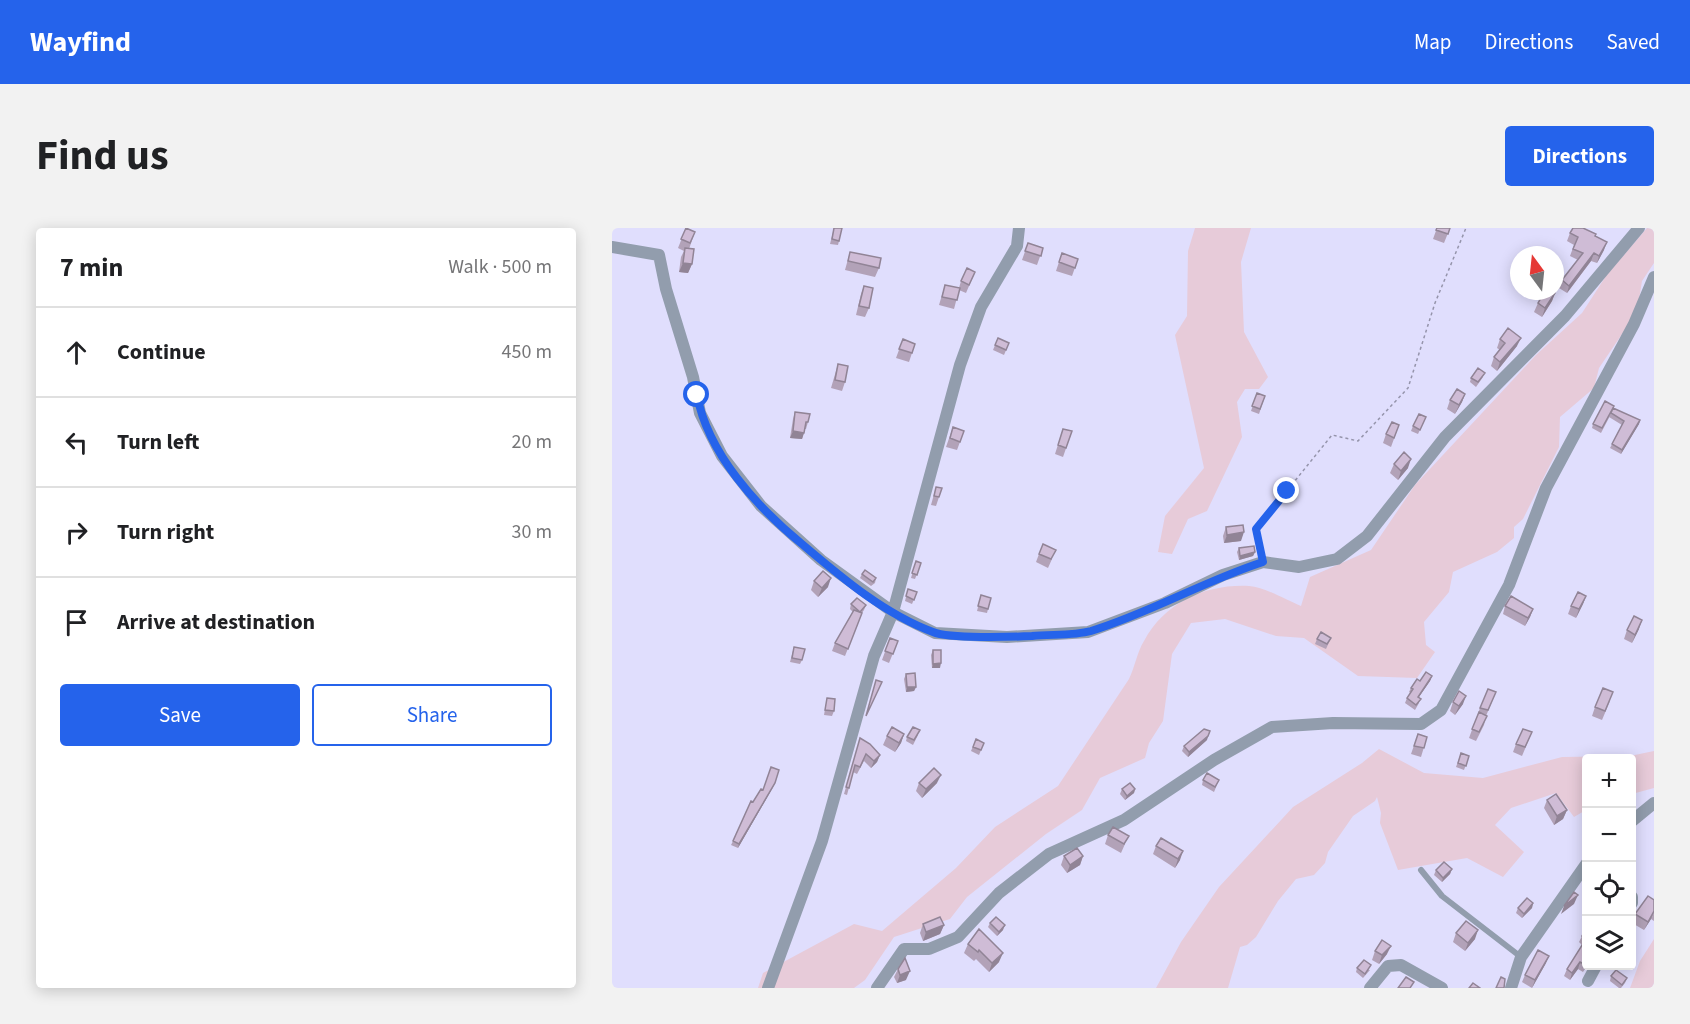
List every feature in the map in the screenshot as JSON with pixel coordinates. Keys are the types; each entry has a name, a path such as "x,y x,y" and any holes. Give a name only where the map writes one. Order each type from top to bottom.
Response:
{"street":[{"path":"768,988 822,841 874,656 893,612 960,365 981,307 1017,246 1019,228"},
{"path":"612,247 659,255 666,289 693,377 700,413 722,456 746,488 785,530 854,586 893,612 934,633 1007,637 1088,632 1165,603 1223,575 1263,562 1299,567 1337,560 1366,536 1445,437 1564,316 1639,228"},
{"path":"877,988 904,950 929,949 958,937 999,893 1049,854 1124,820 1214,760 1272,727 1333,723 1421,724 1442,710 1509,585 1546,488 1634,324 1654,277"},
{"path":"1636,818 1654,803"},
{"path":"1511,988 1521,957 1582,870"},
{"path":"1370,988 1388,966 1401,965 1442,988"},
{"path":"1588,981 1594,970"}],"lane":[{"path":"1420,870 1442,896 1521,957"}],"path":[{"path":"1263,562 1256,529 1332,435 1358,441 1408,388 1435,303 1467,228"}],"shaded area":[{"path":"1195,228 1251,228 1241,262 1244,332 1268,377 1259,389 1245,389 1237,402 1242,437 1207,511 1188,519 1172,554 1158,552 1165,516 1204,468 1175,335 1187,316 1188,251"},
{"path":"1647,228 1654,229 1654,263 1642,281 1637,312 1599,368 1594,388 1560,417 1559,447 1523,519 1514,527 1514,538 1497,552 1453,572 1449,592 1424,622 1426,645 1435,652 1417,678 1358,676 1304,638 1276,636 1225,619 1191,623 1172,654 1163,721 1149,743 1145,758 1100,778 1082,810 1046,834 967,897 950,919 894,937 865,980 854,988 758,988 763,973 854,924 882,931 956,868 995,827 1058,786 1129,679 1142,645 1153,627 1175,606 1202,592 1217,588 1249,586 1269,591 1301,606 1310,577 1371,550 1415,485 1536,355 1582,313 1606,276"},
{"path":"1379,749 1424,773 1483,778 1562,757 1582,757 1582,812 1574,817 1556,793 1511,808 1495,825 1524,852 1503,877 1467,858 1398,870 1380,823 1381,813 1377,797 1375,801 1353,816 1328,852 1325,863 1314,875 1296,879 1278,901 1256,937 1247,945 1240,947 1228,988 1156,988 1181,942 1219,887 1293,807 1362,763"},
{"path":"1654,751 1654,788 1636,793 1636,755"},
{"path":"1654,939 1654,988 1630,988 1640,961"}],"building":[{"path":"686,228 695,232 690,243 681,239"},
{"path":"834,228 842,228 839,241 832,239"},
{"path":"1437,228 1450,228 1448,234 1436,230"},
{"path":"1573,228 1583,228 1607,242 1599,256 1594,253 1569,286 1564,282 1564,277 1583,253 1573,249 1578,237 1570,233"},
{"path":"1028,243 1043,248 1041,256 1025,251"},
{"path":"685,248 694,249 692,264 683,263"},
{"path":"850,252 881,258 879,268 848,261"},
{"path":"1062,253 1078,259 1075,268 1059,262"},
{"path":"967,268 975,272 969,285 961,281"},
{"path":"945,285 960,288 957,300 942,297"},
{"path":"864,286 873,288 869,308 859,306"},
{"path":"1540,300 1550,300 1545,308 1538,303"},
{"path":"1508,328 1521,338 1500,362 1494,357 1505,343 1500,339"},
{"path":"998,338 1009,343 1006,350 995,345"},
{"path":"903,339 915,344 912,353 899,349"},
{"path":"838,364 848,366 845,382 835,380"},
{"path":"1478,368 1485,373 1478,382 1471,378"},
{"path":"1457,389 1465,394 1459,405 1450,400"},
{"path":"1257,393 1265,396 1260,409 1252,406"},
{"path":"1605,401 1614,406 1602,428 1593,424"},
{"path":"1613,408 1640,420 1622,450 1612,444 1624,421 1611,413"},
{"path":"795,412 810,414 804,433 793,431"},
{"path":"1419,414 1426,417 1420,430 1413,426"},
{"path":"1392,422 1399,425 1394,438 1386,434"},
{"path":"953,427 964,431 960,442 950,438"},
{"path":"1063,429 1072,431 1066,448 1058,445"},
{"path":"1404,452 1411,459 1401,471 1394,464"},
{"path":"936,487 942,488 939,497 934,496"},
{"path":"1243,525 1244,532 1227,535 1226,527"},
{"path":"1043,544 1056,550 1051,559 1039,554"},
{"path":"1254,546 1255,552 1240,556 1239,548"},
{"path":"916,561 921,563 917,575 912,573"},
{"path":"865,570 876,578 873,582 862,574"},
{"path":"823,571 831,578 822,588 814,581"},
{"path":"908,589 917,592 914,600 906,596"},
{"path":"1578,592 1586,596 1579,609 1571,606"},
{"path":"981,595 991,598 988,609 978,606"},
{"path":"1511,596 1533,609 1528,618 1505,606"},
{"path":"857,598 866,605 860,612 851,604"},
{"path":"854,610 862,613 848,649 835,643"},
{"path":"1634,616 1642,620 1635,635 1627,630"},
{"path":"1321,632 1331,638 1327,644 1317,639"},
{"path":"890,638 898,641 893,654 885,651"},
{"path":"794,647 805,649 802,660 792,658"},
{"path":"933,650 941,650 941,663 933,664"},
{"path":"1426,672 1432,676 1418,697 1421,699 1416,705 1407,698 1417,679 1420,681"},
{"path":"915,673 916,687 907,687 906,674"},
{"path":"876,680 882,682 866,716"},
{"path":"1603,688 1613,692 1605,711 1595,707"},
{"path":"1488,689 1496,692 1488,710 1480,708"},
{"path":"1459,691 1466,696 1459,706 1453,702"},
{"path":"827,698 835,699 834,711 825,710"},
{"path":"1479,712 1487,716 1479,732 1472,729"},
{"path":"892,727 904,734 899,743 887,736"},
{"path":"913,727 920,730 914,740 907,737"},
{"path":"1204,729 1210,731 1208,736 1189,752 1184,746"},
{"path":"1523,729 1532,732 1525,747 1516,744"},
{"path":"1418,734 1427,737 1424,748 1414,746"},
{"path":"860,738 870,744 880,755 874,761 866,754 860,767 855,765 849,788 846,787"},
{"path":"976,739 984,743 981,750 973,747"},
{"path":"1461,753 1469,756 1466,766 1458,763"},
{"path":"771,767 779,770 775,783 739,844 733,841 751,801 753,802 761,789 763,790"},
{"path":"934,768 941,775 926,789 919,783"},
{"path":"1207,773 1219,780 1215,787 1203,780"},
{"path":"1130,783 1135,789 1127,796 1122,789"},
{"path":"1556,794 1567,810 1557,816 1547,800"},
{"path":"1113,827 1129,836 1124,844 1108,835"},
{"path":"1161,838 1183,851 1178,859 1156,846"},
{"path":"1077,848 1083,856 1070,865 1064,856"},
{"path":"1444,862 1452,869 1443,878 1436,870"},
{"path":"1574,892 1578,895 1564,906"},
{"path":"1648,896 1654,900 1654,911 1648,922 1636,913"},
{"path":"1527,898 1533,903 1524,914 1518,908"},
{"path":"940,917 944,925 926,932 923,924"},
{"path":"996,917 1005,925 999,932 990,923"},
{"path":"1466,921 1478,930 1468,943 1456,933"},
{"path":"979,929 1003,953 992,963 979,950 978,952 968,944"},
{"path":"1382,940 1391,946 1382,955 1375,951"},
{"path":"1582,945 1582,963 1580,962 1572,973 1567,969"},
{"path":"1538,950 1549,956 1535,980 1525,975"},
{"path":"905,958 910,971 900,975 898,969"},
{"path":"1364,960 1371,965 1365,974 1357,968"},
{"path":"1616,970 1627,978 1622,985 1611,976"},
{"path":"1406,977 1414,982 1410,988 1398,988"},
{"path":"1501,977 1505,979 1504,988 1496,988"},
{"path":"1473,983 1480,988 1469,988"}],"route":[{"path":"697,395 700,413 722,456 761,506 785,530 854,586 893,612 934,633 1007,637 1088,632 1165,603 1223,575 1263,562 1256,529 1287,491"}]}
